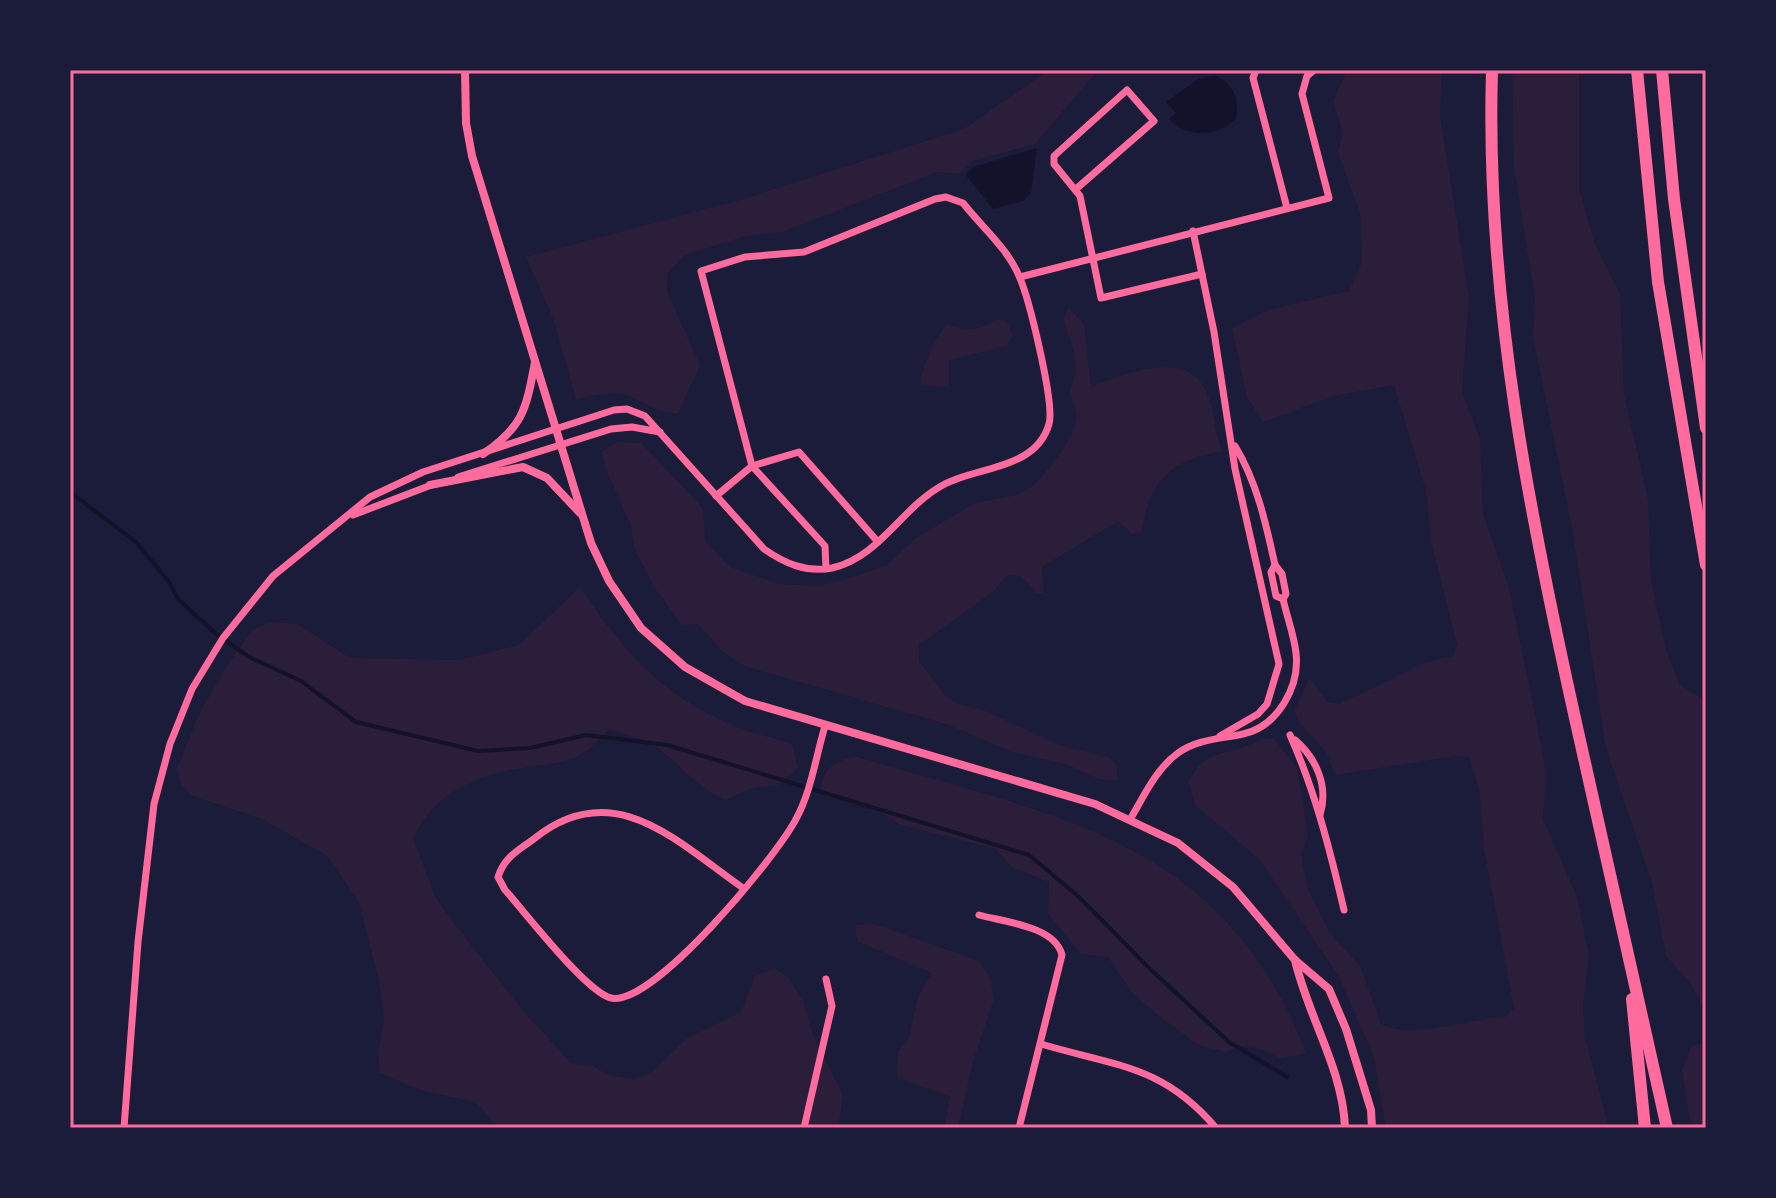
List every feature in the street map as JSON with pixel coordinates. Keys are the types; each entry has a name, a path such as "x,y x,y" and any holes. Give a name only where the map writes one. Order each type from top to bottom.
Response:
{"highway":[{"path":"1492,70 1493,176 1513,402 1532,518 1667,1128"},
{"path":"1637,70 1658,282 1706,565"},
{"path":"1662,70 1706,428"},
{"path":"1695,358 1706,388"},
{"path":"1631,968 1638,1083 1645,1128"}],"street":[{"path":"465,70 468,139 583,516 609,581 641,628 662,649 723,691 825,726 1036,785 1131,818 1178,843 1233,887 1295,960 1329,989 1371,1110 1372,1128"},
{"path":"1256,70 1253,78 1287,208"},
{"path":"1020,277 1091,256 1329,198 1302,94 1307,76 1314,70"},
{"path":"1076,189 1154,121 1127,90 1054,156 1054,164 1076,189 1101,298 1202,274"},
{"path":"124,1128 138,942 154,804 170,744 200,673 239,615 296,556 370,497 410,478 557,428 627,409 645,416 764,549 777,558 808,569 826,569 847,563 878,542 942,485 970,472 1018,460 1030,453 1050,422 1050,399 1020,277 963,203 946,197 804,252 745,257 701,271 752,466 825,546 826,569"},
{"path":"1193,231 1234,444 1235,469 1279,664 1277,681 1267,704 1258,714 1220,736"},
{"path":"483,454 517,426 525,411 535,361"},
{"path":"350,516 376,509 430,485 622,427 660,432"},
{"path":"1131,818 1168,762 1189,747 1220,736 1262,728 1275,716 1292,688 1296,652 1283,599 1276,596 1271,572 1275,565 1248,467 1234,444"},
{"path":"716,496 752,466 799,452 878,542"},
{"path":"430,485 523,467 547,478 583,516"},
{"path":"743,888 641,818 617,810 598,812 547,828 508,856 498,877 505,890 590,986 612,998 633,995 692,949 743,888 796,820 825,726"},
{"path":"1320,815 1290,735 1309,753 1318,769 1320,815 1344,910"},
{"path":"979,915 1046,935 1060,947 1062,962 1019,1128"},
{"path":"1295,960 1304,998 1339,1087 1345,1128"},
{"path":"804,1128 832,1006 826,979"},
{"path":"1041,1044 1157,1076 1187,1097 1216,1128"}],"shaded area":[{"path":"1049,70 1098,70 1035,144 972,161 961,174 937,172 782,232 746,236 684,255 668,273 667,292 700,365 678,413 657,409 623,394 576,399 553,318 526,257 740,200 964,129"},
{"path":"1347,70 1442,70 1440,116 1469,298 1462,392 1480,439 1483,514 1509,588 1536,719 1546,773 1543,819 1577,897 1589,956 1583,1005 1585,1038 1609,1128 1386,1128 1374,1057 1339,977 1260,860 1196,806 1188,782 1206,760 1274,738 1297,769 1308,836 1301,853 1307,887 1331,935 1360,966 1381,1024 1394,1029 1425,1030 1505,1017 1514,1008 1484,849 1479,789 1469,757 1456,756 1335,775 1326,751 1300,724 1294,711 1310,678 1327,702 1340,704 1427,662 1453,656 1457,644 1431,541 1426,491 1394,385 1333,396 1263,422 1247,397 1232,328 1268,310 1349,291 1362,262 1361,216 1338,152 1343,132 1333,101"},
{"path":"1512,70 1579,70 1579,188 1594,242 1620,294 1624,394 1648,500 1651,580 1666,650 1680,685 1703,699 1706,713 1706,1014 1689,981 1666,956 1652,882 1606,749 1573,533 1533,337 1535,298 1514,167"},
{"path":"1216,76 1228,84 1234,93 1236,119 1220,129 1202,133 1184,130 1169,119 1176,113 1166,102 1198,79"},
{"path":"1037,148 1031,193 1023,201 993,209 966,175 973,167"},
{"path":"1068,307 1084,324 1091,387 1136,371 1170,367 1185,370 1197,378 1206,391 1222,451 1189,460 1166,475 1151,498 1142,531 1132,534 1118,521 1042,567 1044,593 1038,594 1021,576 1008,575 993,592 919,645 919,661 945,695 958,704 983,710 1062,746 1108,757 1116,764 1118,781 1099,779 1066,764 1012,752 946,724 745,666 723,652 698,624 682,625 656,590 635,550 630,523 606,470 602,452 617,442 641,443 702,507 706,542 730,567 779,584 820,586 859,575 887,565 916,538 975,503 1017,495 1033,486 1051,466 1072,435 1077,416 1070,390 1076,372 1074,351 1063,320"},
{"path":"998,319 1006,321 1013,334 1007,346 949,360 949,387 921,385 930,353 947,324 973,329"},
{"path":"580,587 630,653 666,687 687,702 739,728 792,744 798,768 778,785 753,788 725,800 700,784 657,748 609,729 585,752 560,762 488,775 458,789 432,810 413,838 435,896 519,1006 571,1063 593,1066 608,1075 635,1079 651,1073 686,1039 741,1012 755,976 774,968 789,978 804,1003 812,1034 843,1096 838,1128 498,1128 476,1102 423,1091 380,1073 378,1055 384,1018 379,980 359,904 329,857 262,819 193,796 181,785 177,768 198,717 223,671 252,630 271,622 297,624 350,658 460,660 519,645"},
{"path":"857,757 1064,820 1124,846 1179,880 1229,924 1271,981 1306,1053 1280,1059 1254,1047 1226,1052 1199,1045 1156,1014 1131,991 1108,957 1081,954 1048,913 1049,882 1012,867 996,849 901,825 881,813 820,793 823,778 831,767"},
{"path":"872,923 979,961 990,978 994,999 974,1058 958,1128 944,1128 950,1096 897,1078 898,1052 909,1038 918,997 932,973 857,941 855,925"},
{"path":"1706,1044 1706,1128 1691,1128 1682,1070 1692,1045"}],"waterway":[{"path":"70,492 136,542 169,582 178,599 215,633 249,657 301,681 356,722 478,751 530,748 586,735 667,745 1029,855 1078,896 1229,1042 1287,1077"}]}
